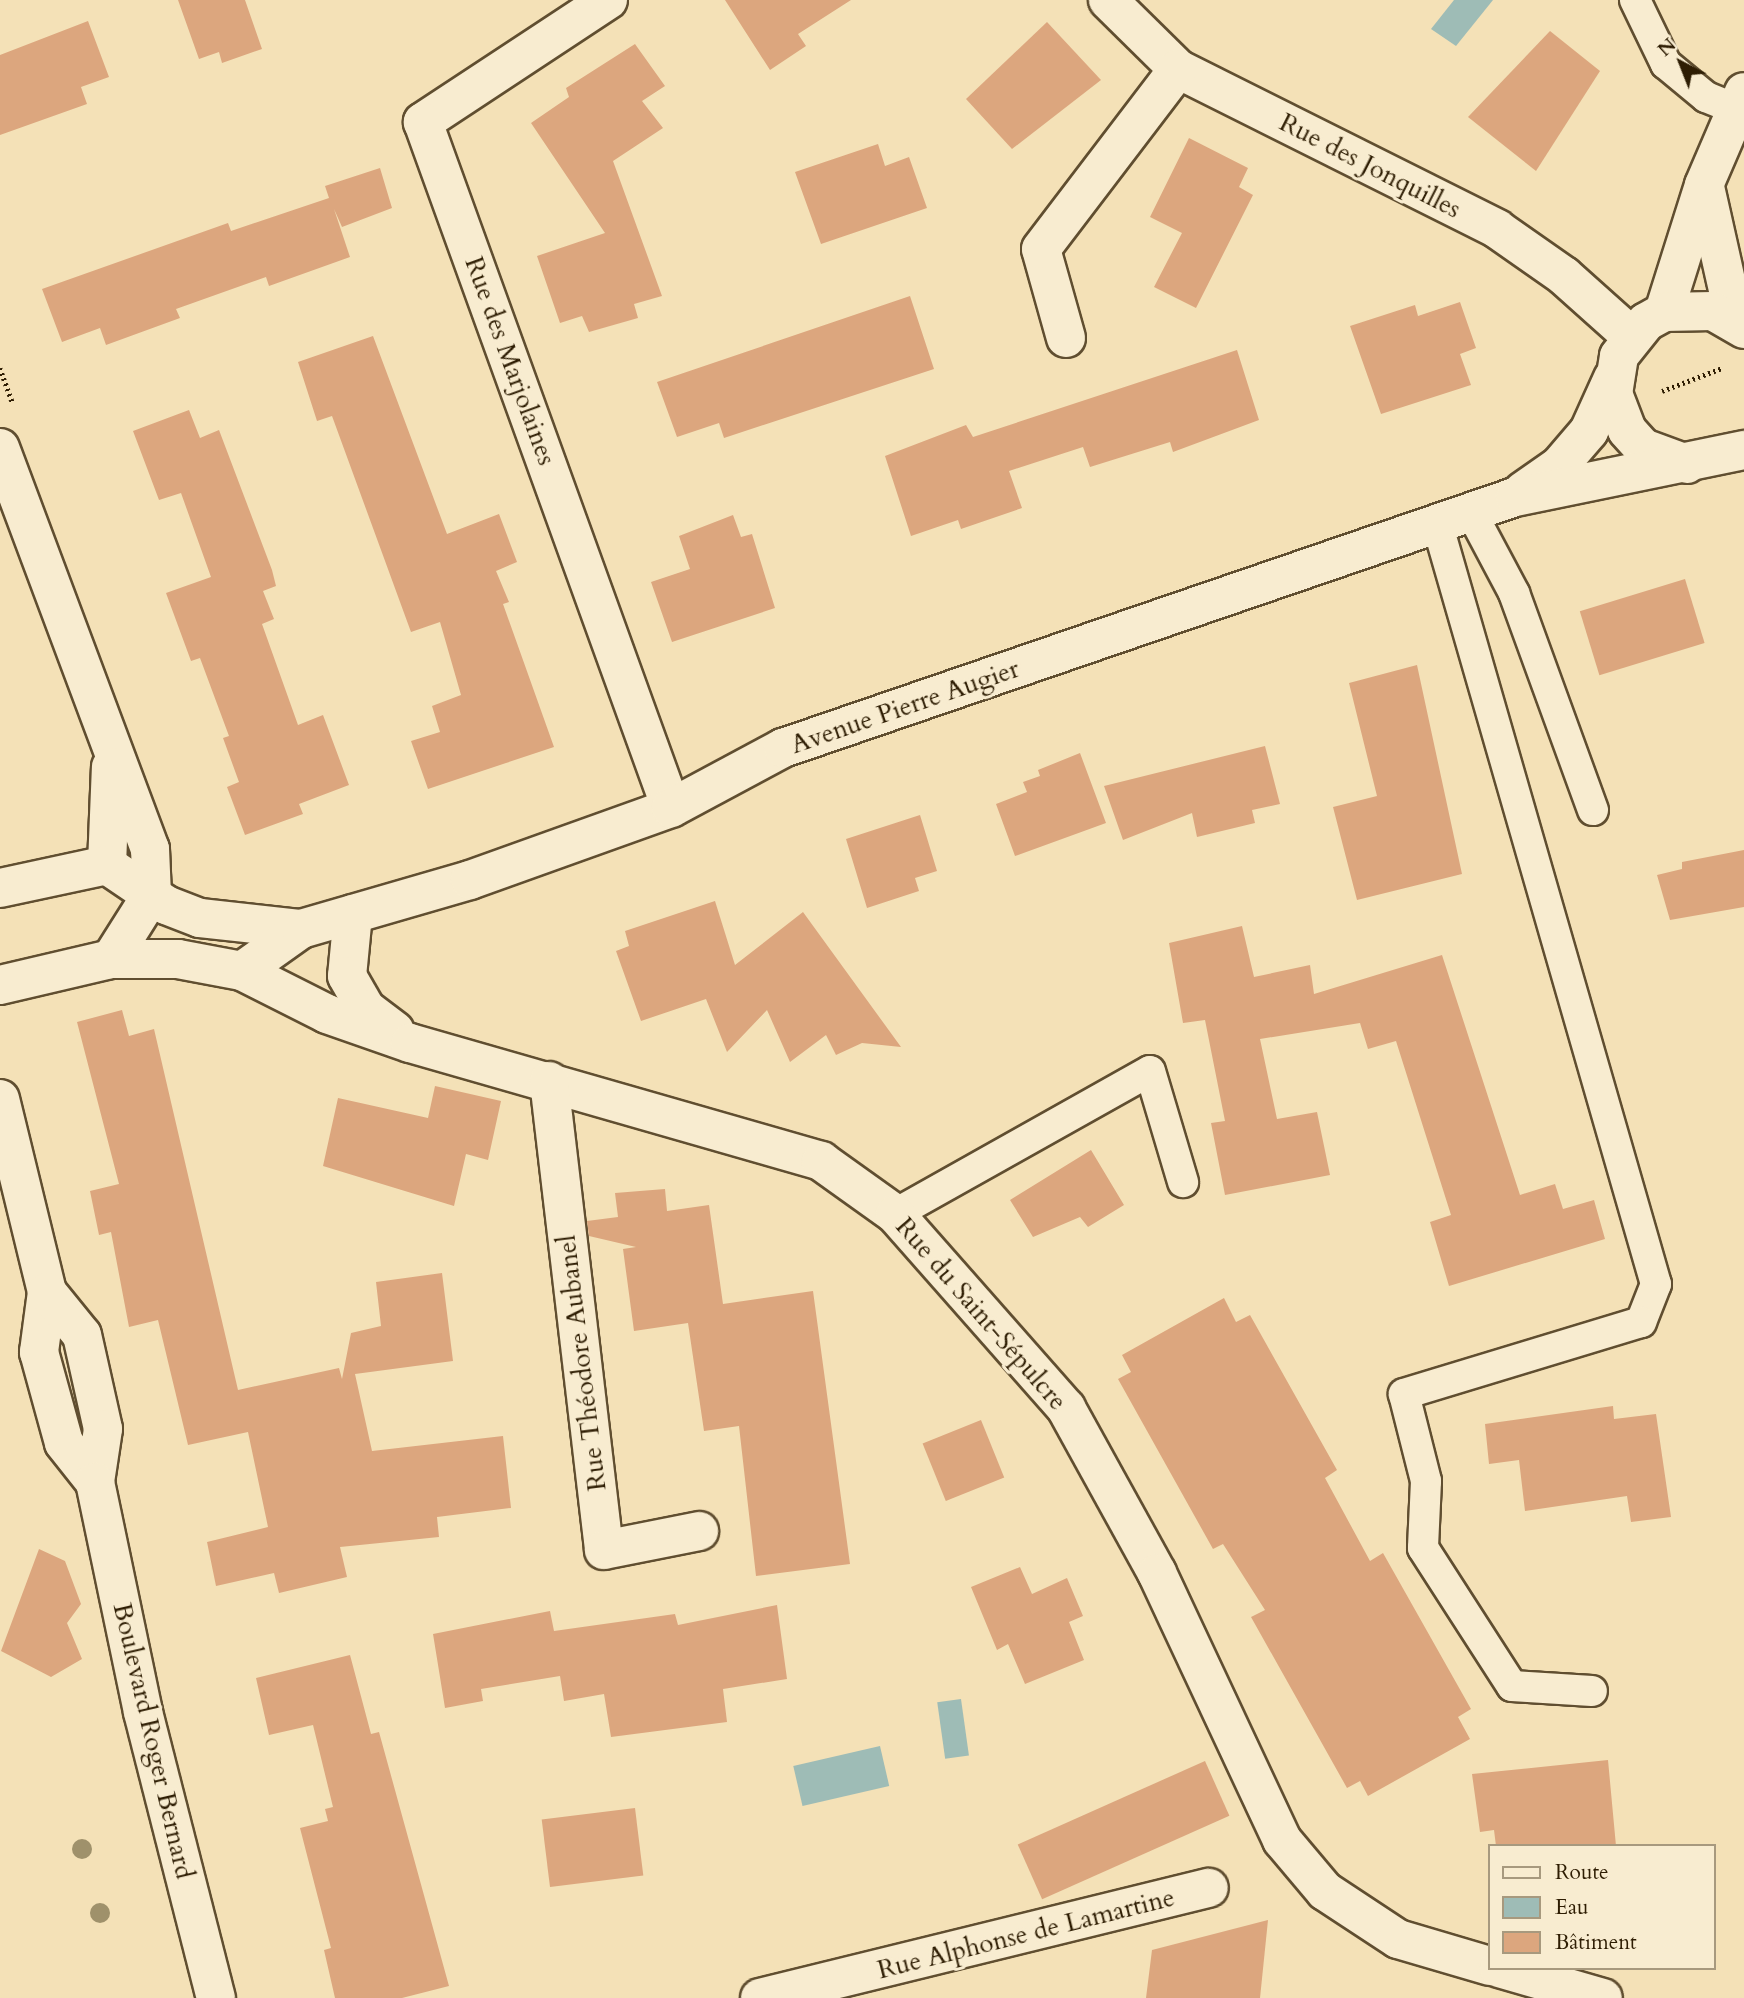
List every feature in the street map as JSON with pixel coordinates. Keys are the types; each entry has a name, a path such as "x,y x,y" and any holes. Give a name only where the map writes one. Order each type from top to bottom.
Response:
{"street":[{"name":"Rue des Marjolaines","path":"608,0 424,122 671,808"},
{"name":"Rue des Jonquilles","path":"1108,0 1178,69 1496,229 1563,276 1631,336"},
{"path":"1066,338 1041,249 1178,69"},
{"path":"1664,312 1704,185 1739,100"},
{"path":"1704,185 1740,325"},
{"path":"1631,336 1664,312 1689,308 1740,325"},
{"name":"Avenue Pierre Augier","path":"1515,497 1559,466 1589,430 1615,393 1631,336"},
{"path":"1615,393 1643,448 1688,464"},
{"path":"0,448 112,758 150,849 152,894 111,959"},
{"name":"Avenue Pierre Augier","path":"242,971 301,929 671,808 783,748 1515,497 1688,464 1739,449"},
{"path":"0,888 107,865 112,758"},
{"name":"Avenue Pierre Augier","path":"107,865 152,894 201,918 301,929"},
{"name":"Rue du Saint-Sépulcre","path":"353,914 347,976 366,1009 410,1043"},
{"path":"0,985 111,959 178,959 242,971"},
{"name":"Rue du Saint-Sépulcre","path":"242,971 327,1014 410,1043 550,1081 821,1161 895,1214 1066,1408 1157,1573 1282,1840 1325,1891 1398,1939 1488,1965"},
{"name":"Rue Théodore Aubanel","path":"550,1081 604,1550 699,1531"},
{"name":"Boulevard Roger Bernard","path":"0,1099 47,1292 39,1352 64,1443 95,1482 144,1712 216,1998"},
{"name":"Rue Alphonse de Lamartine","path":"760,1998 879,1985 1209,1888"},
{"path":"1506,1970 1603,1998"}],"lane":[{"path":"1635,0 1666,64 1706,97 1739,100"},
{"path":"1454,518 1514,593 1593,810"},
{"path":"1454,518 1656,1284 1641,1322 1404,1394 1426,1481 1423,1548 1511,1686 1592,1691"},
{"path":"895,1214 1150,1071 1183,1182"}],"path":[{"path":"1615,393 1731,365"}],"water":[{"path":"1454,0 1493,0 1456,46 1431,29"},
{"path":"961,1699 969,1755 945,1759 937,1702"},
{"path":"880,1746 889,1786 803,1806 793,1766"}],"building":[{"path":"178,0 245,0 262,49 222,63 219,52 199,59"},
{"path":"725,0 851,0 798,34 806,46 770,70"},
{"path":"88,21 109,77 81,87 87,104 0,135 0,55"},
{"path":"1047,22 1101,80 1012,149 966,99"},
{"path":"1550,31 1600,71 1536,171 1468,117"},
{"path":"635,44 665,86 642,101 663,128 613,161 662,296 634,304 638,318 589,332 582,316 560,323 537,256 605,233 531,123 569,97 566,88"},
{"path":"1189,138 1248,168 1239,187 1253,195 1196,308 1154,287 1182,233 1150,217"},
{"path":"878,144 885,166 909,157 927,208 821,244 795,172"},
{"path":"380,168 392,208 342,227 334,209 350,257 269,286 266,277 176,309 180,318 106,345 100,328 62,342 42,289 228,223 231,231 329,198 325,186"},
{"path":"910,296 934,369 724,438 719,423 677,437 657,382"},
{"path":"1460,302 1476,348 1460,354 1471,385 1381,414 1350,326 1415,305 1418,316"},
{"path":"373,336 447,534 499,514 517,562 496,571 509,602 503,604 554,747 428,789 411,741 440,732 432,706 461,695 440,622 411,632 332,416 317,421 298,362"},
{"path":"1237,350 1259,420 1173,452 1170,442 1090,467 1083,447 1009,471 1022,508 961,529 958,520 911,536 885,456 966,425 973,437"},
{"path":"189,410 200,438 219,430 272,570 276,586 263,591 274,619 262,624 298,725 323,715 349,785 299,804 303,814 245,835 227,787 239,782 223,738 229,736 200,658 191,661 166,593 211,577 181,493 159,500 133,431"},
{"path":"733,515 741,537 752,534 775,608 672,642 651,582 690,569 679,536"},
{"path":"1685,579 1705,643 1599,675 1580,611"},
{"path":"1417,665 1462,874 1357,900 1333,807 1377,796 1349,683"},
{"path":"1265,746 1280,804 1252,810 1255,823 1197,837 1192,813 1123,840 1104,786"},
{"path":"1080,753 1106,823 1015,856 996,804 1027,792 1023,782 1040,776 1038,770"},
{"path":"920,815 937,871 915,878 919,891 867,908 846,839"},
{"path":"1744,850 1744,907 1670,920 1657,875 1682,869 1682,862"},
{"path":"715,901 735,965 803,912 901,1047 862,1043 836,1055 826,1035 790,1062 767,1010 727,1052 706,999 641,1021 616,951 629,946 625,931"},
{"path":"1242,926 1254,977 1310,965 1314,994 1442,955 1520,1195 1555,1184 1563,1209 1594,1200 1605,1239 1449,1286 1430,1222 1451,1215 1396,1041 1368,1049 1360,1023 1260,1039 1277,1119 1317,1112 1330,1175 1225,1195 1211,1123 1225,1121 1205,1020 1183,1023 1169,943"},
{"path":"122,1010 129,1036 154,1029 238,1390 339,1368 342,1379 351,1333 381,1326 376,1282 442,1273 453,1361 355,1374 372,1451 503,1436 511,1508 437,1517 439,1537 340,1547 347,1577 279,1593 274,1573 216,1586 207,1542 268,1527 248,1432 188,1445 158,1320 129,1327 111,1232 99,1235 90,1191 119,1184 77,1022"},
{"path":"435,1086 501,1101 488,1160 466,1154 454,1206 323,1166 338,1098 428,1118"},
{"path":"1091,1150 1124,1205 1088,1227 1080,1217 1033,1237 1010,1200"},
{"path":"665,1189 667,1211 709,1205 723,1304 813,1291 850,1564 756,1576 739,1426 704,1431 688,1323 634,1331 623,1249 636,1247 589,1236 587,1221 618,1217 615,1193"},
{"path":"1224,1298 1236,1322 1250,1315 1337,1470 1325,1478 1370,1561 1383,1553 1471,1709 1458,1717 1470,1739 1368,1796 1360,1781 1347,1788 1251,1617 1265,1610 1223,1544 1213,1549 1118,1379 1131,1372 1122,1355"},
{"path":"1613,1406 1614,1419 1656,1414 1671,1517 1631,1522 1627,1496 1525,1511 1519,1460 1489,1464 1485,1424"},
{"path":"981,1420 1004,1477 946,1501 923,1444"},
{"path":"39,1549 65,1561 81,1604 67,1623 82,1659 51,1677 1,1651"},
{"path":"1020,1567 1032,1594 1067,1578 1083,1616 1069,1622 1084,1660 1025,1684 1008,1644 997,1650 971,1587"},
{"path":"777,1605 787,1679 723,1689 727,1722 611,1737 604,1694 564,1701 560,1676 481,1689 483,1701 445,1708 433,1634 550,1611 554,1631 675,1614 678,1625"},
{"path":"350,1655 371,1734 379,1732 449,1986 402,1998 335,1998 324,1950 331,1948 300,1828 328,1821 325,1809 333,1807 313,1725 269,1735 256,1678"},
{"path":"1608,1760 1616,1844 1496,1844 1494,1830 1480,1832 1472,1774"},
{"path":"1205,1761 1229,1816 1042,1899 1018,1844"},
{"path":"635,1808 643,1875 550,1887 542,1819"},
{"path":"1268,1920 1260,1998 1146,1998 1152,1950"}]}
